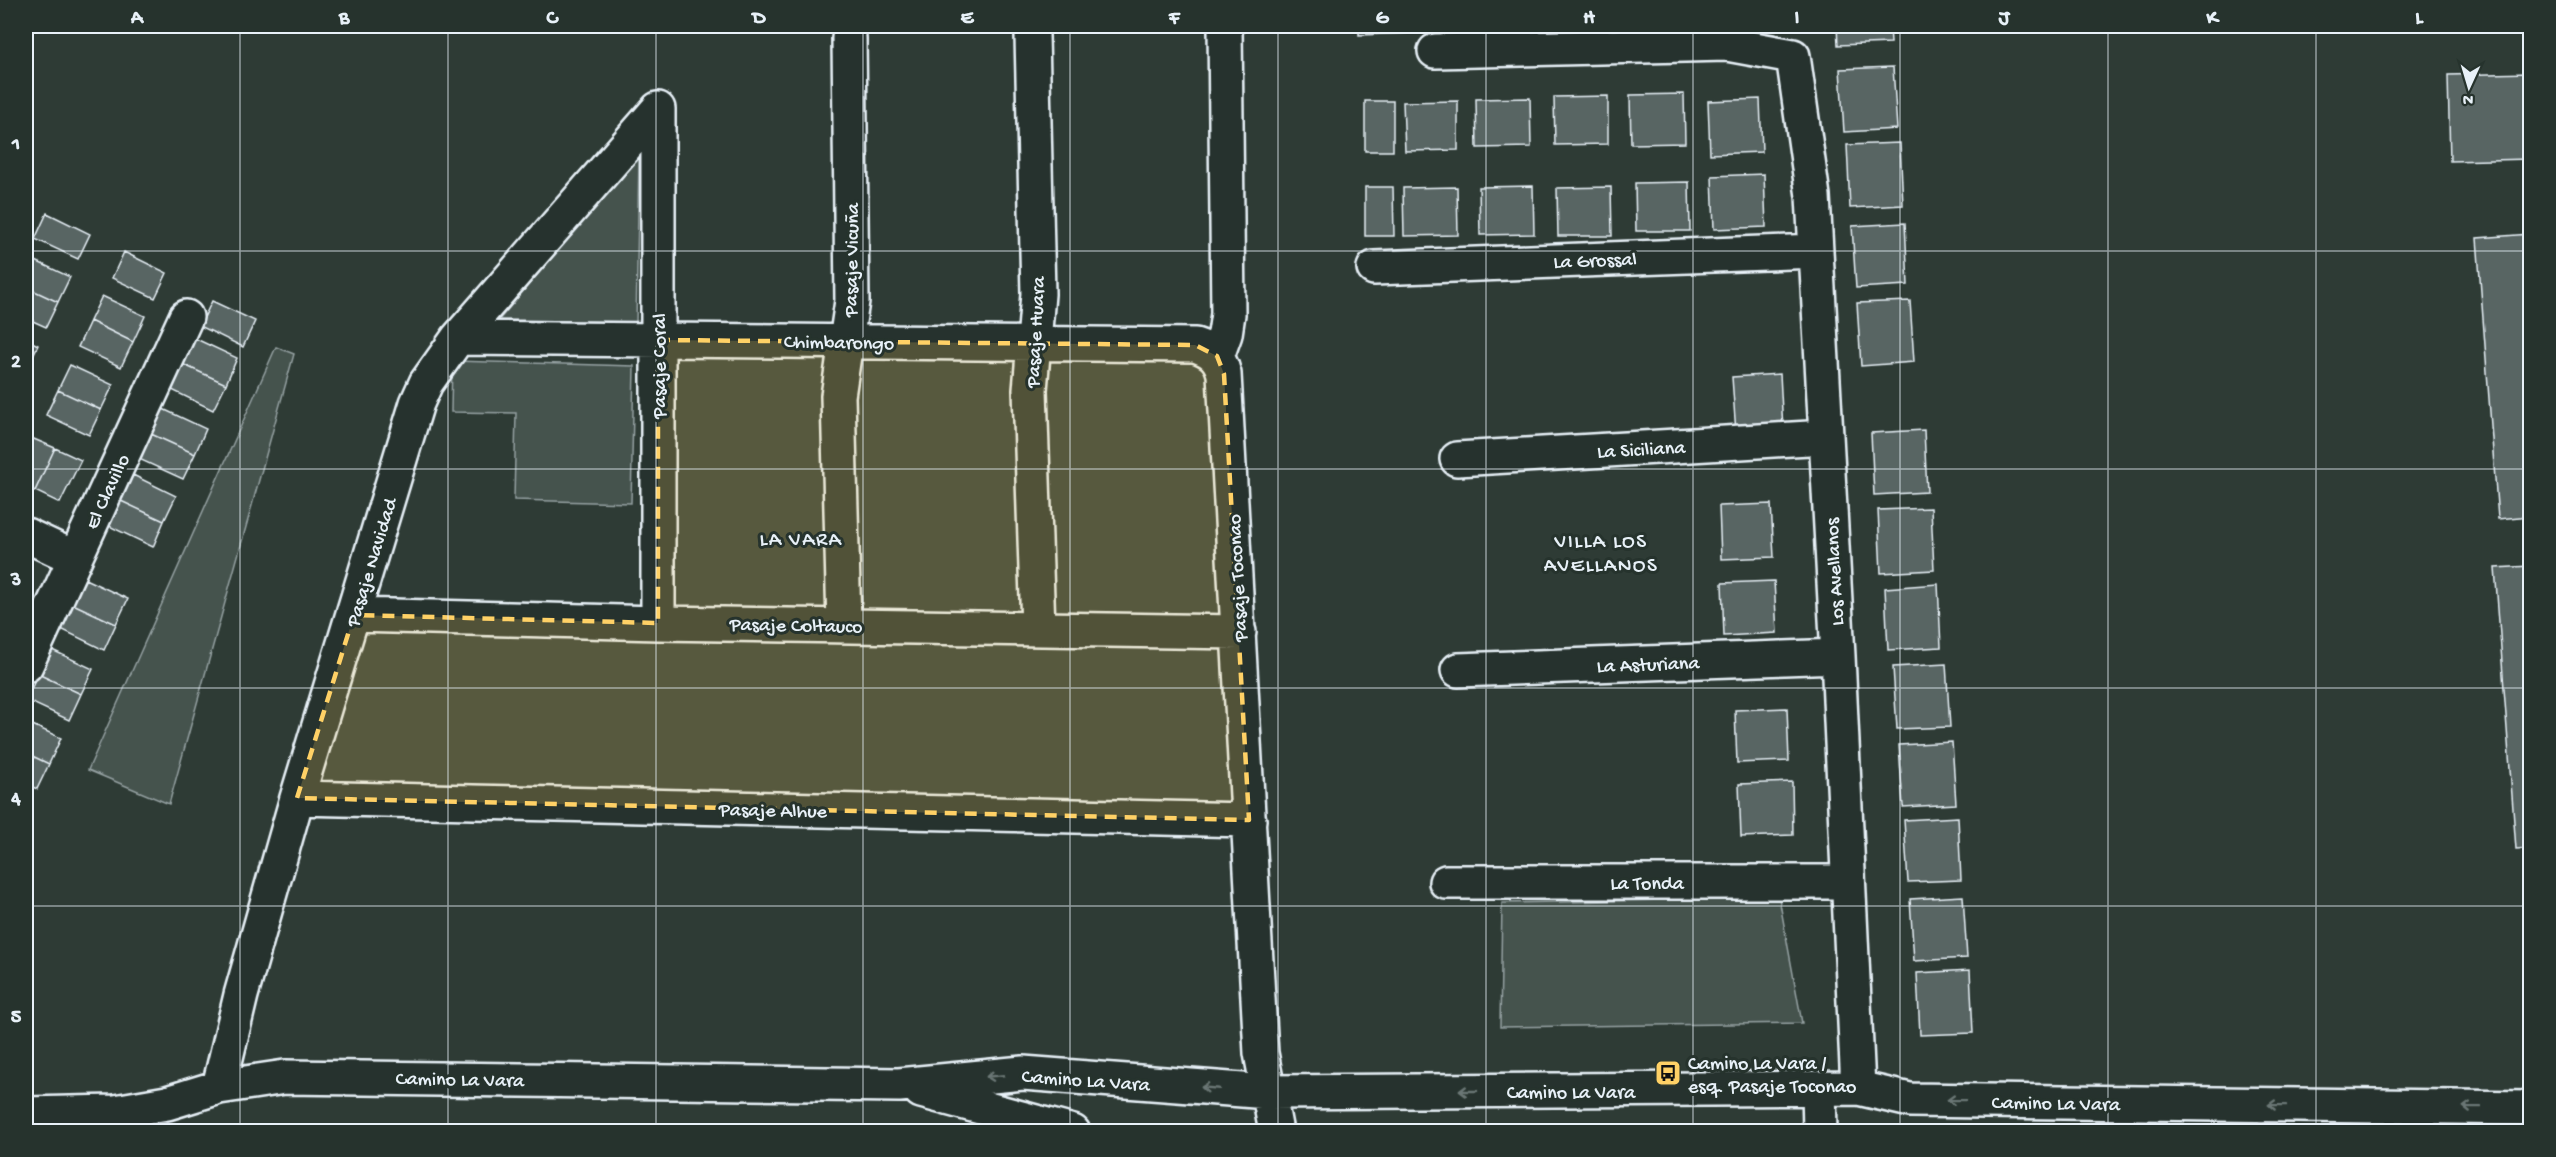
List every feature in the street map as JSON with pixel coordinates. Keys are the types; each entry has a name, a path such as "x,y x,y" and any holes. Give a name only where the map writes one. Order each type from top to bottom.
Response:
{"street":[{"path":"1217,356 1225,334 1228,314 1225,26"},
{"name":"Pasaje Huara","path":"1032,35 1038,294 1030,390 1038,628"},
{"name":"Pasaje Vicuña","path":"844,625 838,396 852,301 849,38"},
{"name":"Los Avellanos","path":"1435,51 1727,44 1793,56 1813,196 1858,1088"},
{"name":"Pasaje Navidad","path":"219,1087 241,995 297,798 417,403 426,383 458,338 658,109"},
{"name":"Pasaje Coral","path":"658,109 658,622"},
{"name":"La Grossal","path":"1374,268 1816,251"},
{"name":"El Clavillo","path":"26,665 186,317"},
{"name":"Chimbarongo","path":"458,338 1195,345 1217,356"},
{"name":"Pasaje Toconao","path":"1217,356 1224,374 1261,1053 1276,1131"},
{"name":"La Siciliana","path":"1457,459 1826,437"},
{"path":"26,535 75,558"},
{"name":"Pasaje Coltauco","path":"354,615 1239,632"},
{"name":"La Asturiana","path":"1458,670 1838,656"},
{"name":"Pasaje Alhue","path":"297,798 1249,820"},
{"name":"La Tonda","path":"1446,882 1848,882"},
{"name":"Camino La Vara","path":"26,1113 115,1112 167,1103 219,1087 285,1077 899,1084 1023,1073 1268,1092 1858,1088 1910,1100 2530,1108"},
{"name":"Camino La Vara","path":"899,1084 1073,1131"},
{"path":"1819,1089 1820,1131"}],"highlighted area":[{"path":"658,340 1195,345 1217,356 1224,374 1249,820 297,798 354,615 658,623"}],"shaded area":[{"path":"639,153 636,322 499,320"},
{"path":"276,347 294,354 169,804 88,770"},
{"path":"452,361 634,366 631,503 514,500 516,413 451,412"},
{"path":"1779,898 1802,1023 1500,1027 1502,903"}],"building":[{"path":"1359,26 1415,26 1415,33 1359,35"},
{"path":"1435,26 1491,26 1491,31 1435,33"},
{"path":"1510,26 1566,26 1566,31 1511,32"},
{"path":"1584,26 1640,26 1641,29 1584,31"},
{"path":"1664,26 1720,26 1720,27 1664,28"},
{"path":"1736,26 1792,26 1792,27 1737,28"},
{"path":"1837,26 1890,26 1891,43 1838,45"},
{"path":"1893,67 1897,129 1844,132 1840,69"},
{"path":"2530,73 2530,159 2450,161 2448,75"},
{"path":"1684,94 1685,143 1631,144 1630,95"},
{"path":"1608,96 1608,144 1555,145 1554,97"},
{"path":"1530,98 1531,147 1477,148 1476,99"},
{"path":"1760,99 1762,152 1710,154 1708,101"},
{"path":"1365,101 1393,101 1393,151 1365,151"},
{"path":"1458,101 1458,150 1405,151 1403,102"},
{"path":"1900,143 1903,205 1850,208 1847,145"},
{"path":"1764,174 1766,227 1714,229 1712,176"},
{"path":"1689,182 1690,231 1636,231 1635,183"},
{"path":"1533,186 1534,234 1480,235 1479,187"},
{"path":"1365,187 1393,187 1394,236 1365,236"},
{"path":"1457,187 1458,235 1404,236 1403,188"},
{"path":"1611,187 1612,236 1558,236 1557,188"},
{"path":"47,213 90,234 78,259 35,239"},
{"path":"1905,223 1908,285 1856,288 1852,226"},
{"path":"2530,234 2530,516 2498,519 2477,238"},
{"path":"124,252 167,273 155,298 112,278"},
{"path":"27,257 70,277 58,302 26,287"},
{"path":"26,287 58,302 46,327 26,318"},
{"path":"102,296 145,316 133,342 90,321"},
{"path":"212,301 255,321 243,347 200,326"},
{"path":"1910,301 1914,362 1861,366 1857,303"},
{"path":"90,321 133,342 121,367 78,347"},
{"path":"194,338 237,358 226,384 182,364"},
{"path":"26,339 38,345 26,370"},
{"path":"182,364 226,384 213,410 170,389"},
{"path":"70,365 113,385 101,410 58,390"},
{"path":"1780,374 1783,430 1736,433 1732,377"},
{"path":"58,390 101,410 89,435 46,415"},
{"path":"163,409 206,429 195,454 151,434"},
{"path":"1924,430 1927,492 1874,495 1871,433"},
{"path":"151,434 195,454 183,479 139,459"},
{"path":"29,437 55,448 35,491 26,487 26,445"},
{"path":"55,448 81,460 60,503 35,491"},
{"path":"133,475 176,496 164,521 121,501"},
{"path":"121,501 164,521 153,547 109,526"},
{"path":"1771,504 1774,557 1721,559 1719,506"},
{"path":"1931,508 1934,570 1881,573 1878,510"},
{"path":"2530,566 2530,848 2516,849 2495,568"},
{"path":"85,579 128,599 116,624 73,604"},
{"path":"1774,581 1777,633 1724,636 1722,583"},
{"path":"1938,584 1941,647 1888,650 1885,588"},
{"path":"73,604 116,624 104,650 61,629"},
{"path":"50,649 93,669 81,694 38,674"},
{"path":"1946,664 1950,727 1897,729 1893,667"},
{"path":"38,674 81,694 69,720 26,700"},
{"path":"1787,708 1789,761 1737,763 1735,710"},
{"path":"26,722 61,738 49,764 26,753"},
{"path":"1952,742 1956,804 1903,807 1899,745"},
{"path":"26,753 49,764 37,789 26,784"},
{"path":"1792,782 1793,835 1741,837 1739,784"},
{"path":"1958,817 1961,880 1908,882 1904,820"},
{"path":"1963,896 1967,958 1914,961 1910,899"},
{"path":"1970,970 1973,1033 1920,1035 1917,973"}],"place":[{"name":"Camino La Vara / esq. Pasaje Toconao","path":"1668,1073"}],"district":[{"name":"LA VARA","path":"801,538"},
{"name":"VILLA LOS AVELLANOS","path":"1601,552"}]}
